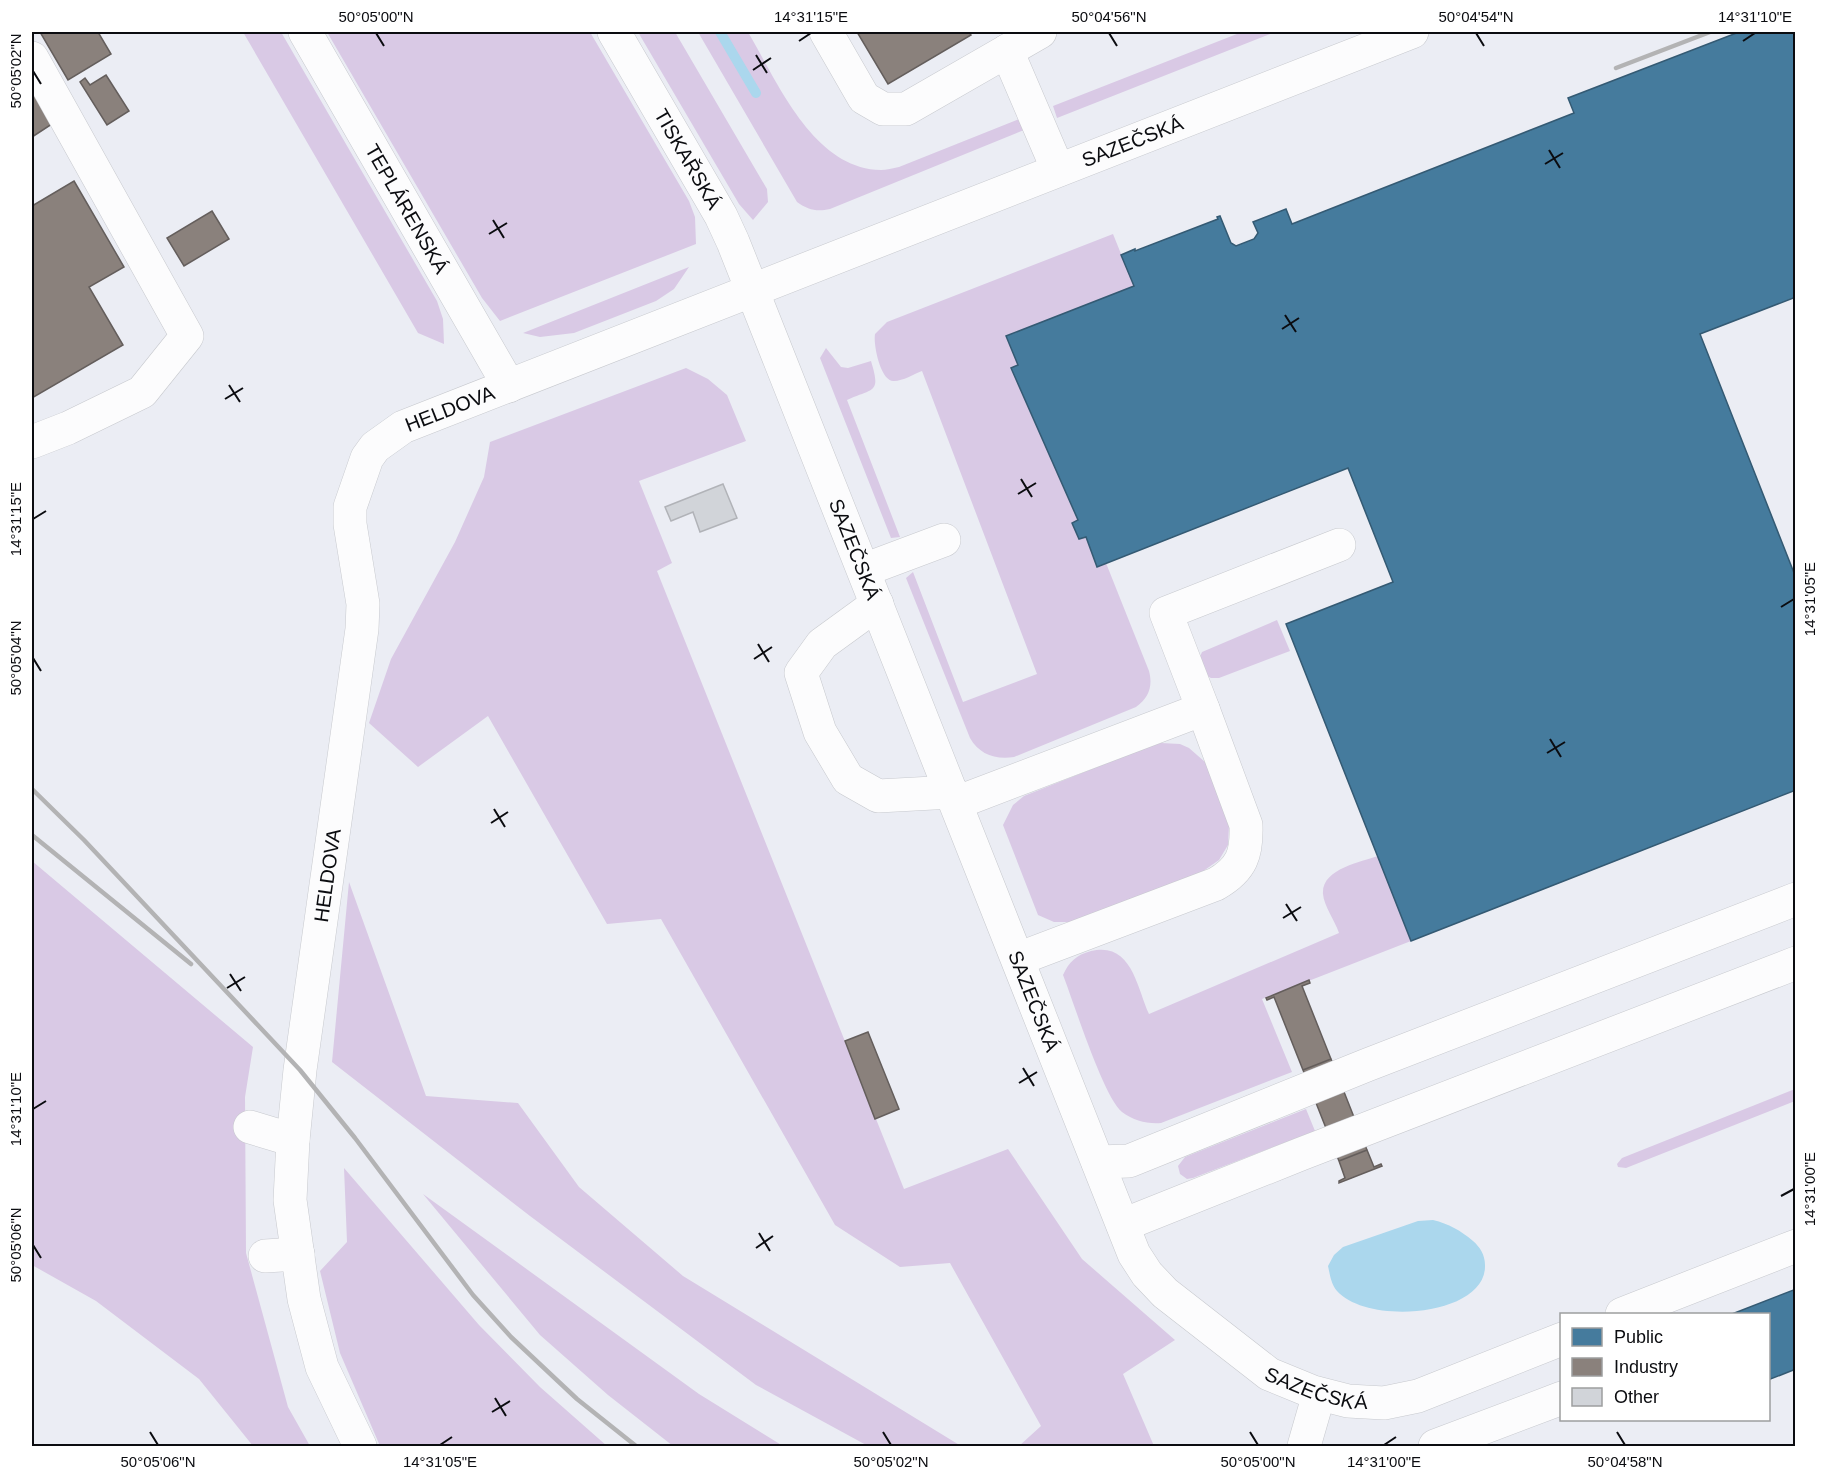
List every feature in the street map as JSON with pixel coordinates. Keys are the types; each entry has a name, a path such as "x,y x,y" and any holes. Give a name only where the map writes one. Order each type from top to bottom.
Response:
{"street":[{"name":"TEPLÁRENSKÁ","path":"305,32 509,386"},
{"name":"TISKAŘSKÁ","path":"614,32 721,216 753,291"},
{"path":"826,32 864,98 883,108 906,109 1040,32"},
{"name":"SAZEČSKÁ","path":"509,386 1412,32"},
{"path":"1007,51 1058,170"},
{"path":"32,58 187,336 142,392 69,428 32,442"},
{"name":"SAZEČSKÁ","path":"753,291 1134,1254 1147,1274 1165,1293 1269,1374 1319,1394 1348,1401 1384,1403 1418,1396 1560,1340"},
{"name":"HELDOVA","path":"360,1446 322,1366 304,1299 290,1200 300,1070 362,629 363,604 350,524 350,507 367,458 387,437 403,427 509,386"},
{"path":"864,570 944,540"},
{"path":"1018,959 1216,884 1231,876 1242,860 1246,844 1246,825 1166,613 1339,545"},
{"path":"878,604 822,644 801,673 820,732 848,779 878,796 954,797 1203,710"},
{"path":"1098,1162 1129,1161 1378,1061 1796,899"},
{"path":"1123,1225 1312,1149 1796,963"},
{"path":"250,1127 293,1140"},
{"path":"1625,1313 1796,1246"},
{"path":"265,1256 298,1254"},
{"path":"1304,1446 1319,1394"},
{"path":"1435,1446 1560,1399"}],"shaded area":[{"path":"243,32 281,32 437,301 443,319 444,344 418,333"},
{"path":"327,32 590,32 689,201 695,217 696,244 500,321 482,298"},
{"path":"638,32 675,32 767,189 768,202 753,220 739,204"},
{"path":"698,32 748,32 800,119 817,139 836,155 857,166 881,170 899,167 1019,119 1024,130 830,209 809,209 797,202"},
{"path":"1242,32 1275,32 1057,118 1053,106"},
{"path":"1113,234 1134,286 1006,336 1018,365 1012,368 1078,520 1072,523 1079,539 1086,537 1097,566 1106,563 1149,671 1150,687 1147,696 1136,707 1014,757 994,757 983,752 970,738 906,578 913,572 963,702 1037,674 922,371 901,380 889,380 879,362 875,334 887,322"},
{"path":"689,267 674,289 656,301 574,333 540,337 523,333"},
{"path":"826,348 841,367 848,368 871,361 875,385 869,391 847,400 900,537 891,538 820,358"},
{"path":"686,368 708,379 727,395 746,441 639,481 672,563 657,571 904,1189 1008,1149 1082,1259 1175,1340 1123,1374 1154,1446 1019,1446 1041,1426 950,1263 900,1267 835,1225 661,919 607,924 488,716 418,767 369,723 391,659 455,542 484,477 490,442"},
{"path":"1277,620 1290,651 1219,678 1211,678 1203,674 1199,659 1202,652"},
{"path":"1161,743 1180,744 1189,748 1205,762 1211,773 1229,826 1228,845 1219,860 1199,874 1071,922 1054,922 1038,915 1003,825 1013,805 1024,796"},
{"path":"1378,856 1411,941 1262,999 1292,1072 1161,1123 1141,1121 1122,1112 1106,1088 1063,975 1074,960 1091,951 1105,950 1116,953 1131,969 1149,1014 1339,933 1324,899 1324,885 1328,878 1343,868"},
{"path":"32,861 253,1047 245,1097 246,1253 288,1407 310,1446 253,1446 199,1379 96,1301 32,1265"},
{"path":"349,882 426,1096 518,1103 579,1187 683,1276 961,1446 868,1446 756,1385 530,1216 332,1062"},
{"path":"1795,1089 1795,1101 1626,1168 1618,1167 1617,1164 1622,1158"},
{"path":"1306,1109 1315,1131 1193,1178 1187,1179 1180,1174 1178,1166 1185,1157"},
{"path":"344,1168 479,1325 540,1387 607,1446 380,1446 340,1353 320,1271 347,1242"},
{"path":"423,1194 699,1394 783,1446 673,1446 608,1395 540,1335"}],"water":[{"path":"1433,1220 1464,1234 1476,1243 1483,1255 1485,1265 1480,1282 1467,1296 1447,1305 1398,1312 1373,1309 1352,1302 1337,1291 1328,1266 1334,1255 1343,1247 1418,1221"}],"building: Public":[{"path":"1739,32 1796,32 1796,297 1700,334 1796,578 1796,790 1411,941 1286,624 1393,582 1348,468 1097,567 1086,537 1079,539 1072,523 1078,520 1011,368 1018,365 1006,336 1134,286 1121,255 1135,249 1135,251 1218,219 1217,217 1220,216 1231,243 1236,246 1254,239 1258,233 1253,222 1286,209 1292,224 1574,113 1568,98"},
{"path":"1796,1289 1796,1369 1770,1379 1770,1313 1735,1313"}],"building: Industry":[{"path":"40,32 98,32 111,54 68,80"},
{"path":"857,32 969,32 971,35 888,84"},
{"path":"106,75 129,111 107,125 80,82 85,78 90,85"},
{"path":"32,89 52,124 32,137"},
{"path":"74,181 124,267 89,287 123,345 32,398 32,206"},
{"path":"212,211 229,239 184,266 167,238"},
{"path":"1309,980 1310,983 1302,986 1331,1059 1303,1070 1274,997 1267,1000 1266,998"},
{"path":"868,1032 899,1109 875,1119 845,1041"},
{"path":"1331,1059 1367,1150 1339,1161 1303,1070"},
{"path":"1367,1150 1374,1167 1381,1164 1382,1166 1339,1183 1345,1178 1339,1161"}],"building: Other":[{"path":"723,484 737,518 700,532 693,512 671,521 665,507"}],"waterway":[{"path":"720,32 756,93"}],"railway":[{"path":"1616,68 1710,32"},
{"path":"32,789 84,840 300,1070 355,1138 473,1295 511,1337 577,1399 636,1446"},
{"path":"32,835 191,964"}]}
